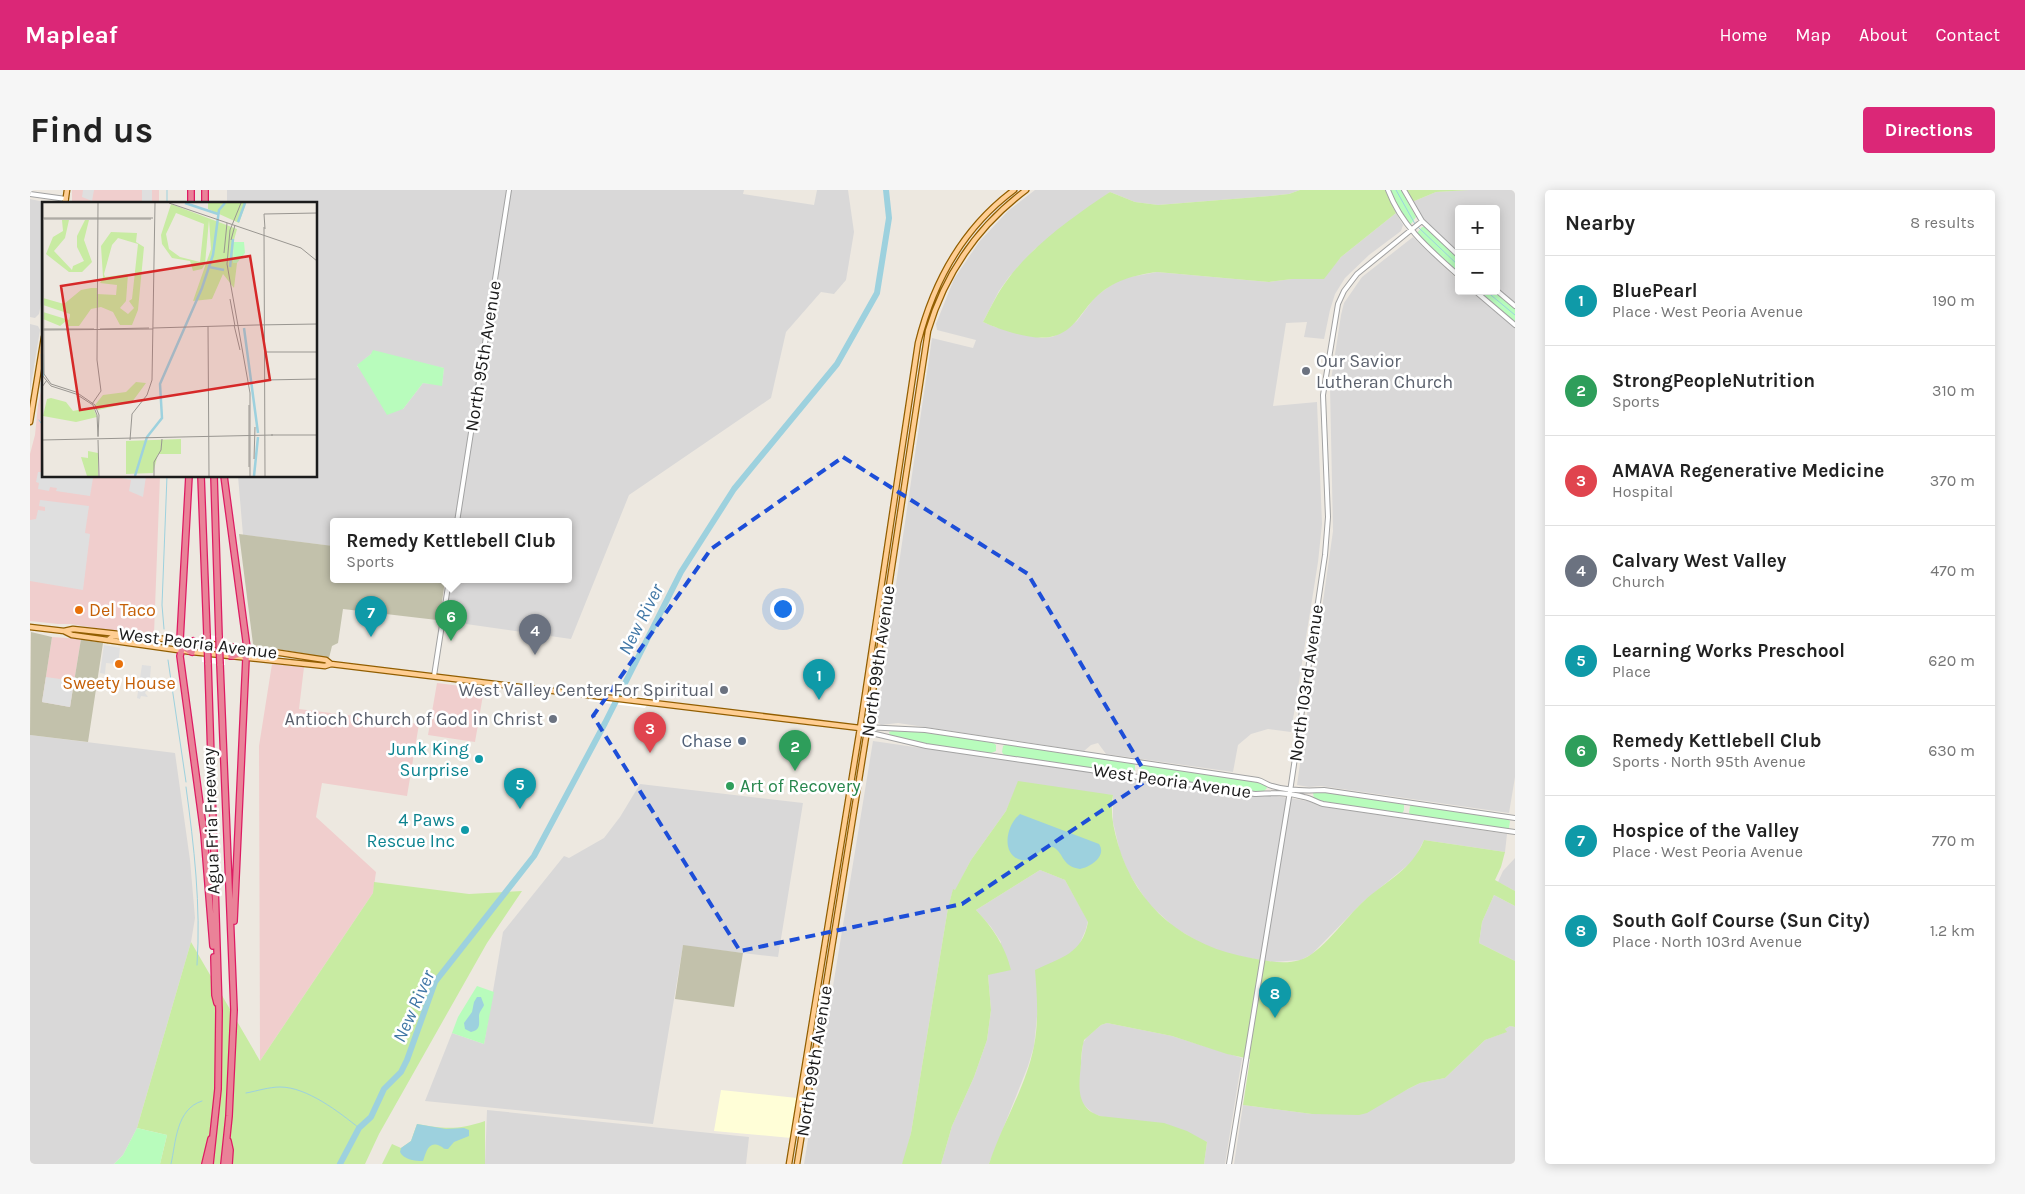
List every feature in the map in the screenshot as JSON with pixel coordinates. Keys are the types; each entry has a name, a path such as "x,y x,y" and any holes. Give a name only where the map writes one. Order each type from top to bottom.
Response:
{"highway":[{"path":"189,478 180,640 210,888 215,996 219,1010"},
{"name":"Agua Fria Freeway","path":"201,478 219,1010 219,1069 210,1164"},
{"name":"Agua Fria Freeway","path":"214,478 234,1010 232,1075 224,1164"},
{"path":"224,478 246,653 235,863 236,996 234,1010"},
{"path":"182,648 193,642"},
{"path":"234,646 246,653"},
{"path":"182,648 192,652"},
{"path":"231,656 246,653"},
{"path":"205,1164 214,1132"},
{"path":"227,1134 230,1150 228,1164"}],"main road":[{"path":"66,201 67,190"},
{"name":"North 99th Avenue","path":"789,1164 848,806 915,358 928,308 937,286 955,254 987,213 1014,190"},
{"name":"North 99th Avenue","path":"797,1164 868,729 923,356 933,314 960,260 984,227 1026,190"},
{"path":"1004,197 1009,204"},
{"path":"30,422 42,348"},
{"path":"890,528 897,529"},
{"name":"West Peoria Avenue","path":"30,627 64,631 73,629 234,646"},
{"name":"West Peoria Avenue","path":"64,631 72,635 182,648"},
{"path":"108,640 113,636 133,638 140,636"},
{"name":"West Peoria Avenue","path":"192,652 231,656"},
{"name":"West Peoria Avenue","path":"246,653 324,666 331,664 860,728"},
{"name":"West Peoria Avenue","path":"246,653 326,660 331,664"},
{"path":"848,806 855,807"},
{"path":"805,1068 813,1069"}],"street":[{"name":"North 95th Avenue","path":"458,518 509,190"},
{"path":"1388,190 1398,212 1410,230 1455,272"},
{"path":"1404,190 1422,221 1455,252"},
{"path":"30,194 66,201"},
{"name":"North 103rd Avenue","path":"1230,1164 1290,792 1328,528 1323,402 1337,309 1344,291 1357,274 1422,221"},
{"path":"1500,293 1515,306"},
{"path":"1480,295 1515,325"},
{"path":"434,676 449,583"},
{"name":"West Peoria Avenue","path":"860,728 920,730 1256,779 1321,804 1515,832"},
{"name":"West Peoria Avenue","path":"868,729 926,746 1255,794 1328,790 1515,818"}],"highlighted area":[{"path":"843,457 1028,574 1149,779 962,904 740,951 593,716 711,549"}],"shaded area":[{"path":"72,190 159,190 159,202 72,202"},
{"path":"83,190 94,190 92,201 82,197"},
{"path":"142,190 152,190 152,202 142,202"},
{"path":"227,190 744,190 743,194 814,205 817,190 848,190 854,232 846,280 834,294 821,292 786,332 771,398 629,495 571,639 445,621 451,583 572,583 572,518 330,518 330,546 243,535 238,478 318,478 318,202 227,202","holes":["371,354 444,368 442,385 423,383 403,409 357,366"]},
{"path":"1035,190 1300,190 1289,194 1158,205 1135,202 1110,192 1035,249 1009,277 999,291 983,322 995,327 1042,338 1052,337 1061,333 1077,321 1095,297 1118,281 1130,277 1157,272 1269,282 1292,279 1323,279 1341,257 1396,213 1403,225 1401,231 1369,255 1345,278 1335,294 1324,339 1304,337 1307,322 1286,323 1273,406 1317,402 1322,524 1318,562 1291,732 1268,729 1251,734 1238,745 1233,772 1106,754 1098,743 1091,745 1084,751 898,723 881,725 876,721 932,338 973,348 976,340 937,330 936,324 954,279 979,242 1008,211"},
{"path":"1515,190 1515,303 1500,291 1500,205 1455,205 1455,249 1427,224 1412,202 1436,192"},
{"path":"30,199 44,202 42,202 42,298 39,314 35,318 30,317"},
{"path":"1413,237 1455,277 1455,295 1475,295 1515,328 1515,777 1509,813 1321,786 1297,785 1333,531 1330,387 1344,303 1362,277"},
{"path":"30,324 38,326 40,330 30,391"},
{"path":"42,386 42,478 160,478 154,634 30,621 30,454 35,435"},
{"path":"38,472 42,472 42,478 93,478 90,496 56,491 57,488 50,487 49,491 38,489 39,483 36,482"},
{"path":"121,478 146,478 143,497 129,491 131,480"},
{"path":"40,500 89,506 85,533 90,534 83,590 30,581 30,520 36,519 38,510 45,511 45,507 39,506"},
{"path":"239,534 330,546 330,583 445,583 440,617 437,620 343,609 338,643 332,646 329,658 253,644"},
{"path":"31,632 52,637 42,702 70,707 81,639 103,643 88,742 30,735"},
{"path":"52,637 81,639 70,707 42,702"},
{"path":"104,645 120,648 118,664 106,663 105,674 100,673"},
{"path":"272,664 304,667 299,709 419,724 407,796 322,783 316,817 376,872 373,893 260,1061 259,746"},
{"path":"142,665 151,666 149,691 145,693 148,697 141,696 140,699 137,698"},
{"path":"46,677 74,681 70,707 42,702"},
{"path":"437,683 484,689 475,742 428,735"},
{"path":"30,735 175,753 190,860 195,918 191,942 137,1128 123,1155 114,1164 30,1164"},
{"path":"873,741 1254,796 1270,795 1308,801 1319,806 1507,834 1505,852 1424,840 1414,860 1363,902 1312,954 1301,960 1272,962 1231,955 1207,947 1174,927 1148,903 1128,872 1120,852 1113,822 1113,795 1015,791 1006,811 971,860 955,891 953,890 948,908 911,1133 904,1161 902,1164 804,1164"},
{"path":"640,784 803,803 778,957 683,946 653,1124 425,1101 452,1033 484,1044 503,932 564,856 569,858 604,838 620,817"},
{"path":"1515,858 1515,891 1498,882 1503,871"},
{"path":"1040,870 1065,880 1088,921 1086,929 1078,948 1069,954 1037,988 1038,1007 1034,1046 1028,1066 989,1164 941,1164 952,1126 974,1077 987,1040 991,1010 988,975 1001,942 976,910"},
{"path":"1494,895 1515,906 1515,961 1479,943 1482,922"},
{"path":"683,945 743,953 734,1007 675,999"},
{"path":"1107,1023 1172,1036 1242,1058 1225,1164 1204,1164 1207,1142 1100,1116 1094,1114 1086,1107 1081,1101 1078,1088 1083,1043 1101,1025"},
{"path":"1510,1026 1515,1027 1515,1164 1234,1164 1243,1105 1312,1114 1384,1103 1420,1083 1445,1078 1485,1040 1506,1032 1505,1029"},
{"path":"721,1090 797,1098 791,1138 714,1131"},
{"path":"487,1110 749,1137 746,1164 485,1164"}],"green space":[{"path":"1300,190 1385,190 1396,213 1341,257 1324,279 1292,279 1269,282 1157,272 1132,277 1109,287 1095,298 1072,325 1061,334 1046,337 1028,336 1008,332 983,322 1004,284 1018,266 1042,242 1110,192 1135,202 1158,205 1289,194"},
{"path":"1389,190 1401,190 1416,217 1411,224 1408,224"},
{"path":"1406,190 1469,190 1436,192 1412,202"},
{"path":"1422,227 1425,227 1455,255 1455,270 1424,242 1417,233"},
{"path":"1482,295 1499,295 1515,308 1515,323"},
{"path":"373,350 444,368 442,386 423,383 403,409 387,415 357,365 371,354"},
{"path":"889,732 927,732 992,742 996,745 996,751 991,753 928,744 890,735"},
{"path":"1007,744 1133,763 1135,765 1135,772 1131,774 1004,755 1002,752 1003,746"},
{"path":"1143,765 1258,781 1267,788 1264,791 1256,792 1142,776 1140,771"},
{"path":"1018,781 1113,795 1112,819 1118,844 1126,867 1137,887 1151,905 1167,921 1206,945 1228,953 1269,961 1300,960 1316,951 1364,901 1406,867 1424,840 1505,852 1495,880 1515,891 1515,906 1494,895 1482,922 1479,943 1515,961 1515,1027 1510,1026 1505,1029 1507,1032 1485,1040 1445,1078 1420,1083 1367,1113 1359,1115 1312,1114 1243,1105 1250,1059 1227,1054 1172,1036 1107,1023 1101,1025 1084,1040 1080,1080 1082,1102 1092,1112 1100,1116 1164,1123 1187,1131 1207,1142 1204,1164 989,1164 1000,1134 1020,1091 1034,1046 1037,1017 1035,970 1062,958 1076,948 1085,933 1088,922 1065,880 1040,870 976,910 998,938 1011,970 988,975 991,1010 987,1040 974,1077 952,1126 941,1164 902,1164 911,1133 948,908 953,889 955,890 971,860 1006,811"},
{"path":"1322,791 1404,803 1404,810 1402,814 1321,802 1314,798 1313,793"},
{"path":"1412,804 1506,818 1510,821 1509,828 1411,815 1409,813"},
{"path":"374,882 469,894 522,891 487,943 379,1134 365,1164 160,1164 167,1135 137,1128 191,942 260,1061 373,893"},
{"path":"477,986 494,992 484,1044 452,1033 458,1017"},
{"path":"485,1121 485,1164 382,1164 392,1144 401,1148 411,1141 417,1124 451,1128"},
{"path":"137,1128 167,1135 160,1164 114,1164 123,1155"}],"water":[{"path":"1020,814 1099,844 1101,853 1099,857 1089,866 1080,869 1066,863 1053,847 1045,848 1029,860 1013,856 1009,850 1008,835 1014,820"},
{"path":"477,997 481,997 484,1005 479,1015 478,1028 471,1032 465,1029 464,1023 472,1012"},
{"path":"417,1124 446,1129 464,1128 469,1130 469,1136 454,1142 448,1149 436,1145 430,1146 423,1161 413,1160 404,1157 400,1152 401,1148 411,1141"}],"pier":[{"path":"201,634 224,637 225,665 202,662"},
{"path":"593,691 652,698 645,708 588,701"}],"waterway":[{"path":"167,190 167,202"},
{"name":"New River","path":"340,1164 359,1128 371,1117 384,1089 401,1072 435,982 534,856 605,723 681,572 734,489 837,364 877,293 889,218 886,190"},
{"path":"1396,190 1415,224"},
{"path":"1418,227 1455,262"},
{"path":"1491,295 1515,315"},
{"path":"164,629 162,605 167,478"},
{"path":"168,660 186,782"},
{"path":"186,787 197,898 197,965"},
{"path":"246,1093 280,1087 301,1091 322,1102 359,1128"},
{"path":"171,1164 176,1137 182,1119 193,1105 202,1101"}],"place":[{"name":"Our Savior Lutheran Church","path":"1306,371"},
{"name":"Del Taco","path":"79,610"},
{"name":"Hospice of the Valley","path":"371,637"},
{"name":"Remedy Kettlebell Club","path":"451,641"},
{"name":"Calvary West Valley","path":"535,655"},
{"name":"Sweety House","path":"119,664"},
{"name":"West Valley Center For Spiritual","path":"724,690"},
{"name":"BluePearl","path":"819,700"},
{"name":"Antioch Church of God in Christ","path":"553,719"},
{"name":"Chase","path":"742,741"},
{"name":"AMAVA Regenerative Medicine","path":"650,753"},
{"name":"Junk King Surprise","path":"479,759"},
{"name":"StrongPeopleNutrition","path":"795,771"},
{"name":"Art of Recovery","path":"730,786"},
{"name":"Learning Works Preschool","path":"520,809"},
{"name":"4 Paws Rescue Inc","path":"465,830"},
{"name":"South Golf Course (Sun City)","path":"1275,1018"}]}
